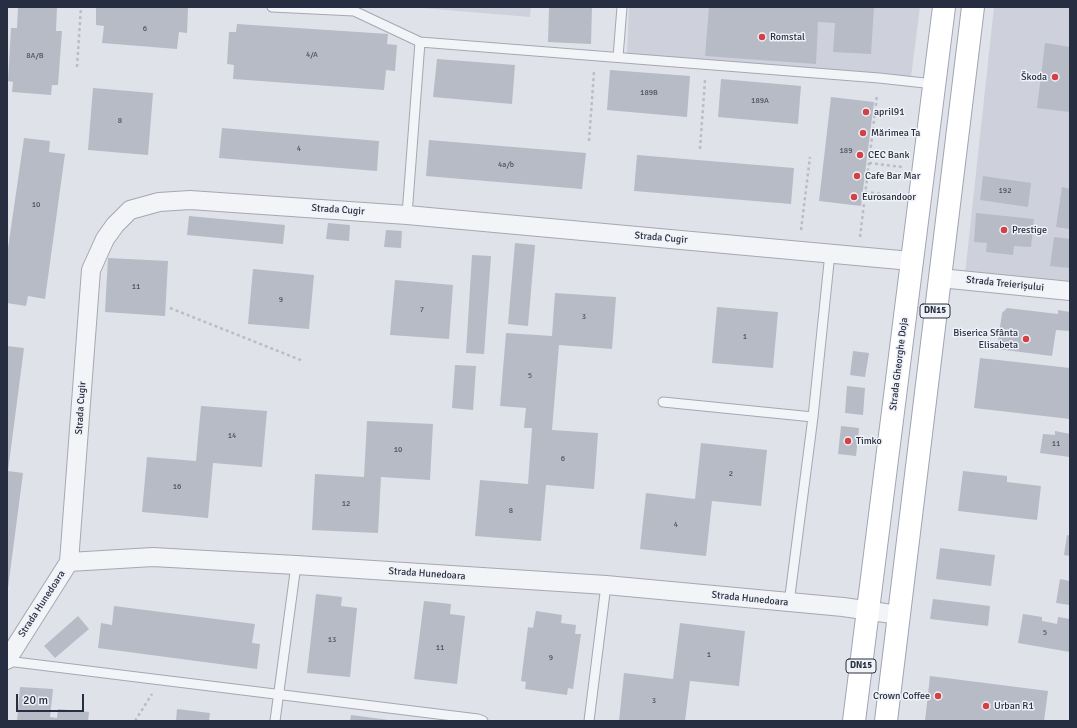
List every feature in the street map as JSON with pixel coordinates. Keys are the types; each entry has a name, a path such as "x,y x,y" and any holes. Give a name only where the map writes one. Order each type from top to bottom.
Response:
{"main road":[{"name":"Strada Gheorghe Doja","path":"854,721 944,7"},
{"name":"DN15","path":"886,721 973,7"}],"street":[{"name":"Strada Cugir","path":"69,562 91,270 114,225 130,210 159,202 185,200 406,215 911,260"},
{"name":"Strada Treierișului","path":"940,278 1070,291"},
{"name":"Strada Hunedoara","path":"7,661 69,562 153,557 606,585 868,610 898,615"}],"lane":[{"path":"272,7 354,11 420,42 879,78 934,84"},
{"path":"618,57 622,7"},
{"path":"406,215 420,42"},
{"path":"789,603 813,417 830,253"},
{"path":"663,402 813,417"},
{"path":"275,721 280,696 296,565"},
{"path":"589,721 606,585"},
{"path":"7,661 280,696 478,719 483,721"}],"path":[{"path":"77,67 81,7"},
{"path":"589,141 596,56"},
{"path":"700,149 706,64"},
{"path":"858,256 879,78"},
{"path":"872,133 911,138"},
{"path":"799,250 810,157"},
{"path":"869,163 907,167"},
{"path":"865,192 903,196"},
{"path":"170,308 303,361"},
{"path":"135,721 160,680"}],"shaded area":[{"path":"410,7 531,7 530,17"},
{"path":"629,7 920,7 911,77 627,54"},
{"path":"994,7 1070,7 1070,286 965,274"}],"building":[{"path":"18,7 57,7 56,31 62,31 58,85 52,85 51,95 12,92 13,82 8,81 11,28 17,28"},
{"path":"96,7 188,8 187,33 179,32 177,49 102,43 104,26 96,25"},
{"path":"549,7 592,7 591,44 548,42"},
{"name":"Romstal","path":"709,7 874,7 871,54 833,52 835,23 818,22 816,64 705,56"},
{"path":"237,24 388,34 387,44 397,45 395,71 386,70 384,90 233,79 234,65 227,64 229,32 236,32"},
{"name":"Škoda","path":"1045,43 1070,47 1070,112 1037,108"},
{"path":"437,59 515,65 512,104 433,97"},
{"path":"610,70 690,76 687,117 607,110"},
{"path":"721,79 801,86 798,124 718,117"},
{"path":"93,88 153,93 148,155 88,150"},
{"path":"831,97 874,102 861,206 819,201"},
{"path":"222,128 379,141 377,171 219,158"},
{"path":"24,138 50,141 49,152 65,154 45,299 28,296 26,306 7,303 7,255"},
{"path":"429,140 586,153 582,189 426,176"},
{"path":"637,155 794,168 791,204 634,191"},
{"path":"983,176 1031,183 1028,207 980,200"},
{"path":"1062,187 1070,189 1070,229 1056,227"},
{"name":"Prestige","path":"976,213 1034,219 1031,247 1014,246 1013,255 986,252 987,243 974,242"},
{"path":"189,216 285,225 283,244 187,235"},
{"path":"328,223 350,225 349,241 326,239"},
{"path":"386,230 402,231 401,248 384,247"},
{"path":"1054,237 1070,239 1070,268 1050,266"},
{"path":"515,243 535,245 528,326 508,324"},
{"path":"472,255 491,256 484,354 466,353"},
{"path":"108,258 168,261 165,316 105,312"},
{"path":"253,269 314,275 309,329 248,324"},
{"path":"395,280 453,285 449,339 390,335"},
{"path":"555,293 616,297 612,349 559,345 552,430 598,433 594,489 546,485 541,541 475,536 480,480 528,484 532,428 524,428 526,408 500,406 506,333 552,336"},
{"path":"717,307 778,312 773,368 712,363"},
{"name":"Biserica Sfânta Elisabeta","path":"1007,308 1058,314 1058,310 1070,312 1070,331 1056,330 1052,356 997,349 1002,313"},
{"path":"7,346 24,348 8,471 23,473 8,588"},
{"path":"853,351 869,353 865,377 850,375"},
{"path":"980,358 1070,368 1070,419 974,408"},
{"path":"455,365 476,366 473,410 452,408"},
{"path":"847,386 865,388 863,415 845,413"},
{"path":"201,406 267,411 262,467 213,463 208,518 142,512 147,457 196,461"},
{"path":"367,421 433,424 430,480 381,477 378,533 312,530 315,474 364,477"},
{"name":"Timko","path":"841,426 859,428 856,456 838,454"},
{"path":"1055,431 1070,434 1070,457 1040,453 1043,434 1055,435"},
{"path":"701,443 767,450 761,506 712,501 706,556 640,549 646,493 695,499"},
{"path":"963,471 1007,476 1007,482 1041,486 1037,520 958,511"},
{"path":"1067,535 1070,536 1070,556 1064,555"},
{"path":"940,548 995,555 991,586 936,579"},
{"path":"1060,579 1070,581 1070,605 1056,603"},
{"path":"316,594 342,597 341,606 357,608 350,677 307,673"},
{"path":"933,599 990,606 988,626 930,619"},
{"path":"424,601 451,604 450,614 465,616 457,684 414,679"},
{"path":"114,606 255,624 252,643 260,644 257,669 98,648 101,623 112,625"},
{"path":"536,611 562,615 561,623 576,625 575,634 581,634 573,689 568,688 567,695 525,689 526,682 521,681 528,627 533,628"},
{"path":"1023,614 1042,617 1042,621 1057,624 1058,617 1070,619 1070,652 1018,643"},
{"path":"78,616 89,629 55,658 44,646"},
{"path":"680,623 745,631 739,686 690,681 685,721 619,721 624,673 673,679"},
{"name":"Urban R1","path":"930,676 1048,691 1044,721 925,721"},
{"path":"20,687 53,689 50,717 57,718 58,709 89,712 88,721 17,721"},
{"path":"177,709 210,713 209,721 176,721"},
{"path":"351,715 389,720 389,721 350,721"}],"place":[{"name":"Romstal","path":"762,37"},
{"name":"Škoda","path":"1055,77"},
{"name":"april91","path":"866,112"},
{"name":"Mărimea Ta","path":"863,133"},
{"name":"CEC Bank","path":"860,155"},
{"name":"Cafe Bar Mar","path":"857,176"},
{"name":"Eurosandoor","path":"854,197"},
{"name":"Prestige","path":"1004,230"},
{"name":"Biserica Sfânta Elisabeta","path":"1026,339"},
{"name":"Timko","path":"848,441"},
{"name":"Crown Coffee","path":"938,696"},
{"name":"Urban R1","path":"986,706"}]}
